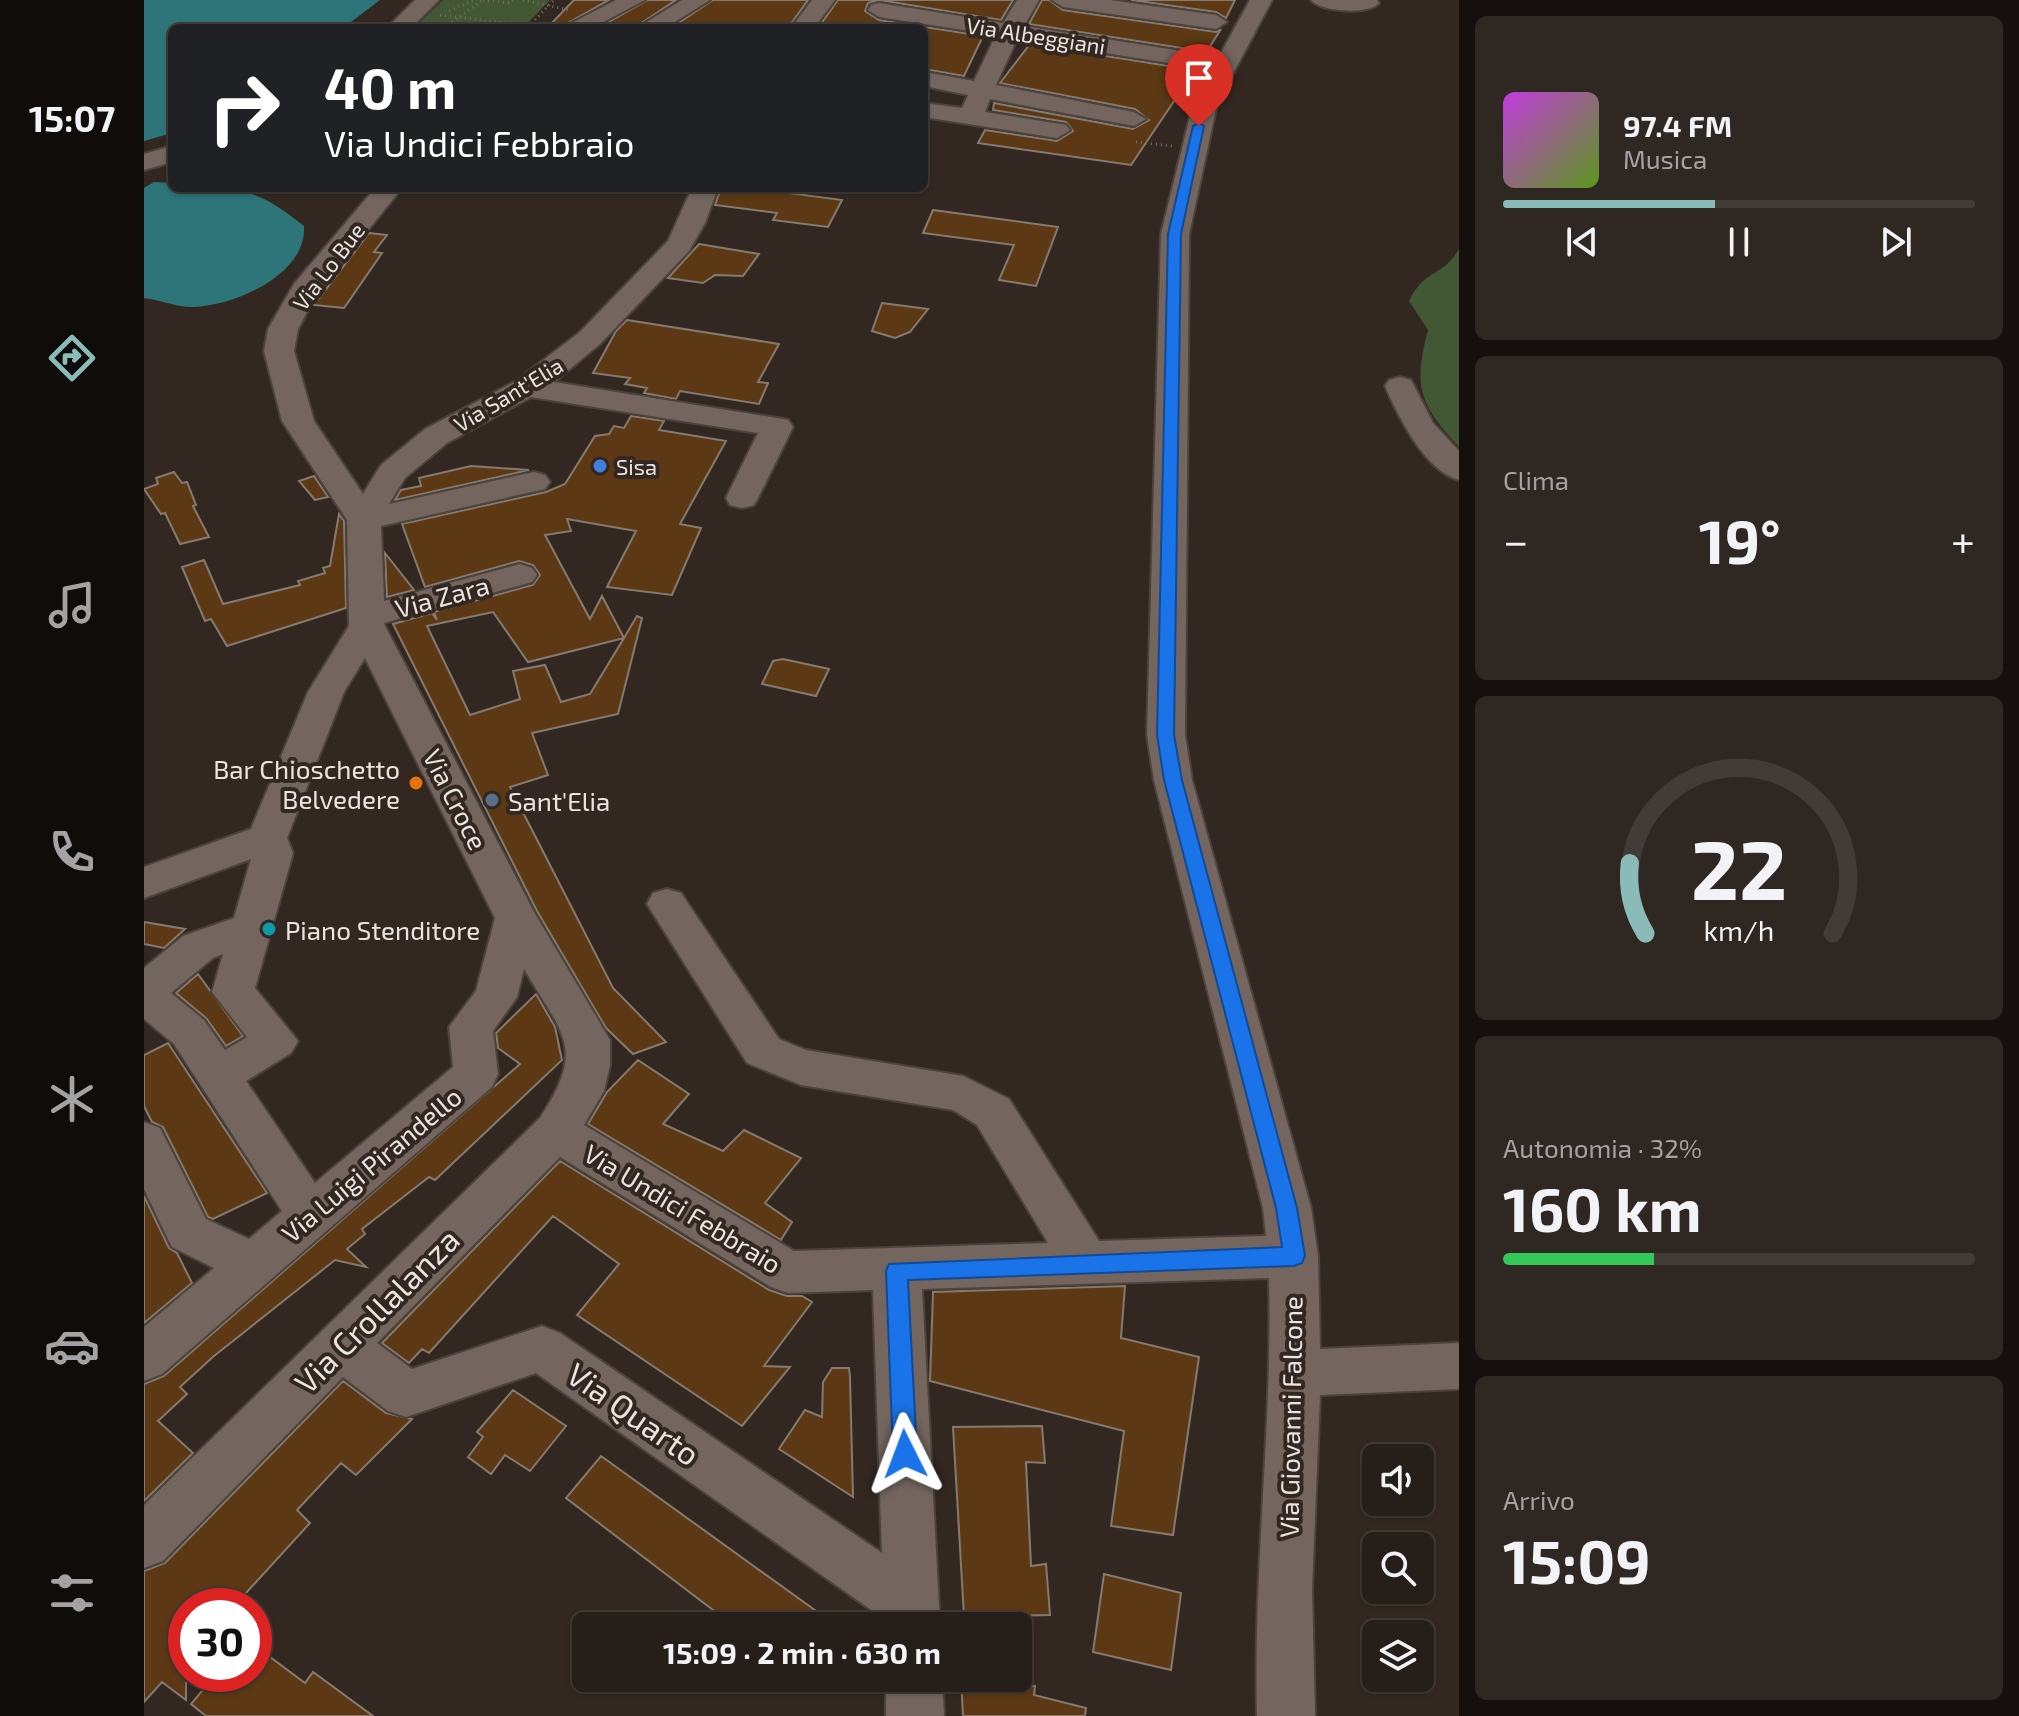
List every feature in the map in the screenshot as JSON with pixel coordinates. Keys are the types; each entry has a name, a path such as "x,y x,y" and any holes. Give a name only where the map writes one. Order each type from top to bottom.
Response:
{"street":[{"path":"582,22 634,0"},
{"path":"655,24 699,0"},
{"path":"805,24 824,0"},
{"path":"960,141 982,89 1028,0"},
{"path":"1063,0 1216,22"},
{"name":"Via Giovanni Falcone","path":"1261,0 1205,104 1192,148 1175,234 1166,735 1173,780 1287,1208 1294,1256 1294,1373 1282,1663 1286,1716"},
{"path":"1322,0 1368,3"},
{"path":"402,24 422,6"},
{"name":"Via Albeggiani","path":"879,10 1194,60"},
{"path":"928,80 982,89 1135,130"},
{"path":"928,111 970,117 1135,130"},
{"path":"144,162 168,155"},
{"name":"Via Lo Bue","path":"364,520 298,421 279,351 283,329 304,290 386,192"},
{"name":"Via Sant'Elia","path":"364,520 392,472 436,436 501,410 590,338 679,245 692,223 704,192"},
{"path":"1400,386 1419,427 1459,470"},
{"path":"527,387 777,427 742,498"},
{"path":"364,520 534,482"},
{"name":"Via Croce","path":"364,520 366,621 516,918 588,1040 588,1065"},
{"name":"Via Zara","path":"366,621 520,575"},
{"path":"216,1077 276,1041 233,992 273,853 267,838 326,692 366,621"},
{"path":"144,883 267,838"},
{"path":"667,904 763,1051 801,1067 963,1094 993,1112 1087,1264"},
{"name":"Via Luigi Pirandello","path":"144,1358 476,1074 471,1027 496,997 516,918"},
{"path":"253,927 198,947 150,978 310,1215"},
{"name":"Via Crollalanza","path":"144,1542 556,1131 582,1091 588,1065"},
{"name":"Via Undici Febbraio","path":"556,1131 788,1272 897,1271 1294,1256"},
{"path":"144,1141 189,1233 227,1249 248,1269"},
{"path":"897,1271 912,1612"},
{"name":"Via Quarto","path":"339,1345 406,1394 542,1349 906,1612"},
{"path":"1294,1373 1459,1366"},
{"path":"914,1692 915,1716"}],"path":[{"path":"449,24 483,0 510,3 513,0"},
{"path":"523,0 582,22"},
{"path":"532,24 554,0"},
{"path":"422,6 459,17 508,24"},
{"path":"1135,130 1192,148"}],"green space":[{"path":"443,0 550,0 527,24 418,24"},
{"path":"1459,249 1459,447 1435,419 1423,394 1421,366 1428,330 1409,301 1421,283 1446,265"}],"water":[{"path":"144,0 380,0 348,24 168,24 168,134 144,141"},
{"path":"154,182 168,183 168,192 245,192 270,202 304,226 302,244 281,273 247,294 228,301 193,307 144,298 144,188"}],"building":[{"path":"574,0 609,0 566,24 551,24"},
{"path":"648,0 676,0 640,24 605,24"},
{"path":"713,0 808,0 791,24 677,24"},
{"path":"838,0 879,0 868,3 865,11 879,20 905,24 821,24"},
{"path":"879,0 1013,0 1001,20"},
{"path":"1042,0 1049,0 1063,10 1216,32 1221,29 1204,56 1194,50 1029,24"},
{"path":"1131,0 1235,0 1226,18 1216,12"},
{"path":"928,28 983,36 964,76 928,70"},
{"path":"1030,44 1195,70 1131,165 978,143 985,130 1057,141 1073,131 1066,122 993,110 994,103 1133,129 1149,120 1135,109 1000,83"},
{"path":"720,192 781,192 842,200 828,227 773,220 777,213 715,205"},
{"path":"933,210 1058,227 1036,286 999,280 1014,245 923,233"},
{"path":"369,233 387,235 374,252 382,253 344,308 314,305"},
{"path":"699,244 759,254 743,276 715,275 703,283 668,278"},
{"path":"882,303 928,309 910,332 895,338 872,331"},
{"path":"627,320 779,344 758,382 768,383 759,404 680,391 676,399 644,393 647,388 625,384 630,378 593,373 616,331"},
{"path":"631,416 664,421 659,430 726,441 680,524 701,528 672,595 607,587 636,531 567,519 571,531 545,535 590,619 602,596 624,638 637,616 642,618 618,714 532,733 548,775 510,787 613,988 666,1042 633,1054 606,1028 537,911 393,624 432,613 437,620 434,612 533,585 540,575 533,565 519,561 425,587 402,524 546,492 565,484 595,436 609,434 614,426 624,428","holes":["493,612 528,662 624,638 590,694 561,702 545,665 513,671 520,699 470,715 427,626"]},
{"path":"471,466 529,470 395,500 401,490 421,486 419,478"},
{"path":"174,472 182,483 187,482 196,505 193,506 209,537 180,544 165,513 161,514 144,489 158,484 156,478"},
{"path":"314,476 328,497 315,500 299,481"},
{"path":"339,514 344,521 346,608 227,646 211,619 205,621 182,567 204,560 223,604 300,585 298,581 325,573 323,568 330,566"},
{"path":"385,553 414,590 387,597"},
{"path":"783,659 829,669 816,696 762,684 773,661"},
{"path":"144,922 185,929 164,948 144,944"},
{"path":"198,974 243,1036 226,1046 206,1018 176,993"},
{"path":"536,994 555,1027 562,1060 435,1180 429,1177 362,1229 365,1234 347,1249 366,1267 335,1260 214,1356 180,1387 187,1394 158,1421 193,1453 144,1501 144,1384 164,1376 520,1064 498,1048 496,1033"},
{"path":"168,1043 267,1193 213,1219 208,1217 163,1127 152,1122 144,1106 144,1055"},
{"path":"638,1060 689,1094 663,1124 723,1151 744,1130 801,1158 765,1203 792,1222 781,1240 588,1124 607,1092"},
{"path":"560,1161 769,1290 787,1296 802,1296 812,1302 764,1366 790,1367 742,1426 577,1315 619,1264 553,1216 429,1353 422,1349 409,1363 382,1343"},
{"path":"144,1196 169,1248 177,1253 192,1283 144,1323"},
{"path":"1125,1286 1121,1338 1199,1357 1173,1535 1111,1526 1124,1431 930,1381 933,1292"},
{"path":"832,1368 849,1368 853,1497 779,1449 805,1410 822,1417 823,1382"},
{"path":"343,1381 386,1413 412,1419 356,1475 341,1463 297,1510 310,1523 250,1588 168,1588 168,1686 162,1682 144,1702 144,1571 165,1563"},
{"path":"513,1390 566,1426 530,1471 505,1455 491,1474 468,1457 483,1437 477,1432"},
{"path":"1042,1426 1045,1463 1026,1462 1031,1566 1046,1564 1050,1615 964,1612 953,1427"},
{"path":"601,1456 818,1612 716,1612 566,1498"},
{"path":"1104,1574 1181,1593 1171,1670 1093,1652"},
{"path":"272,1658 305,1683 313,1672 373,1716 206,1716 191,1704 201,1692 272,1692"},
{"path":"1032,1686 1035,1686 1034,1695 1086,1708 1085,1716 963,1716 962,1692 1032,1692"},
{"path":"175,1692 186,1692 186,1700"}],"place":[{"name":"Sisa","path":"600,466"},
{"name":"Bar Chioschetto Belvedere","path":"416,783"},
{"name":"Sant'Elia","path":"492,800"},
{"name":"Piano Stenditore","path":"269,929"}],"route":[{"path":"905,1454 897,1271 1294,1256 1287,1208 1173,780 1166,735 1175,234 1199,126"}]}
